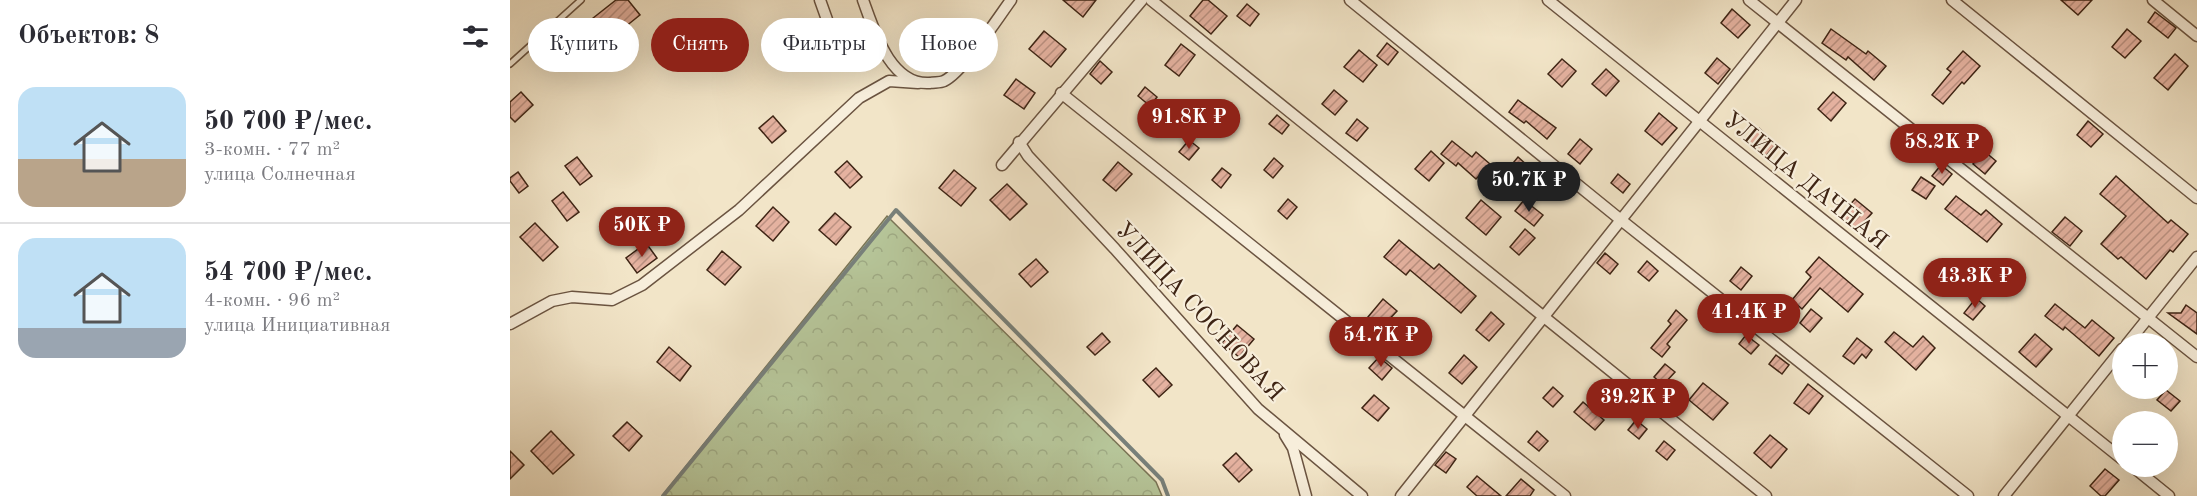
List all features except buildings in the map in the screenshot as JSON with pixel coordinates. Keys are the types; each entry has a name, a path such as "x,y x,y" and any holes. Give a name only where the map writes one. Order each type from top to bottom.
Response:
{"street":[{"path":"820,0 826,18"},
{"path":"863,0 870,18"},
{"path":"510,324 552,301 572,297 612,300 642,285 739,210 859,98 889,81 918,84 944,81 964,64 1011,0"},
{"path":"1002,165 1019,142 1142,0"},
{"path":"1151,0 1766,496"},
{"path":"1350,0 1621,220 1968,496"},
{"name":"УЛИЦА ДАЧНАЯ","path":"1548,0 2112,451"},
{"path":"1749,0 2197,357"},
{"path":"1401,496 1796,0"},
{"path":"1952,0 2197,198"},
{"path":"2153,0 2197,36"},
{"path":"887,53 896,69 918,84"},
{"path":"1061,93 1565,496"},
{"name":"УЛИЦА СОСНОВАЯ","path":"1019,142 1028,156 1115,249 1258,409 1362,496"},
{"path":"2136,333 2197,256"},
{"path":"2004,496 2112,362"},
{"path":"1280,426 1293,448 1306,496"},
{"path":"2146,477 2169,496"}],"lane":[{"path":"510,64 581,0"}],"green space":[{"path":"887,216 1156,482 1162,496 662,496"}],"waterway":[{"path":"663,496 896,210 1162,480 1168,496"}]}
